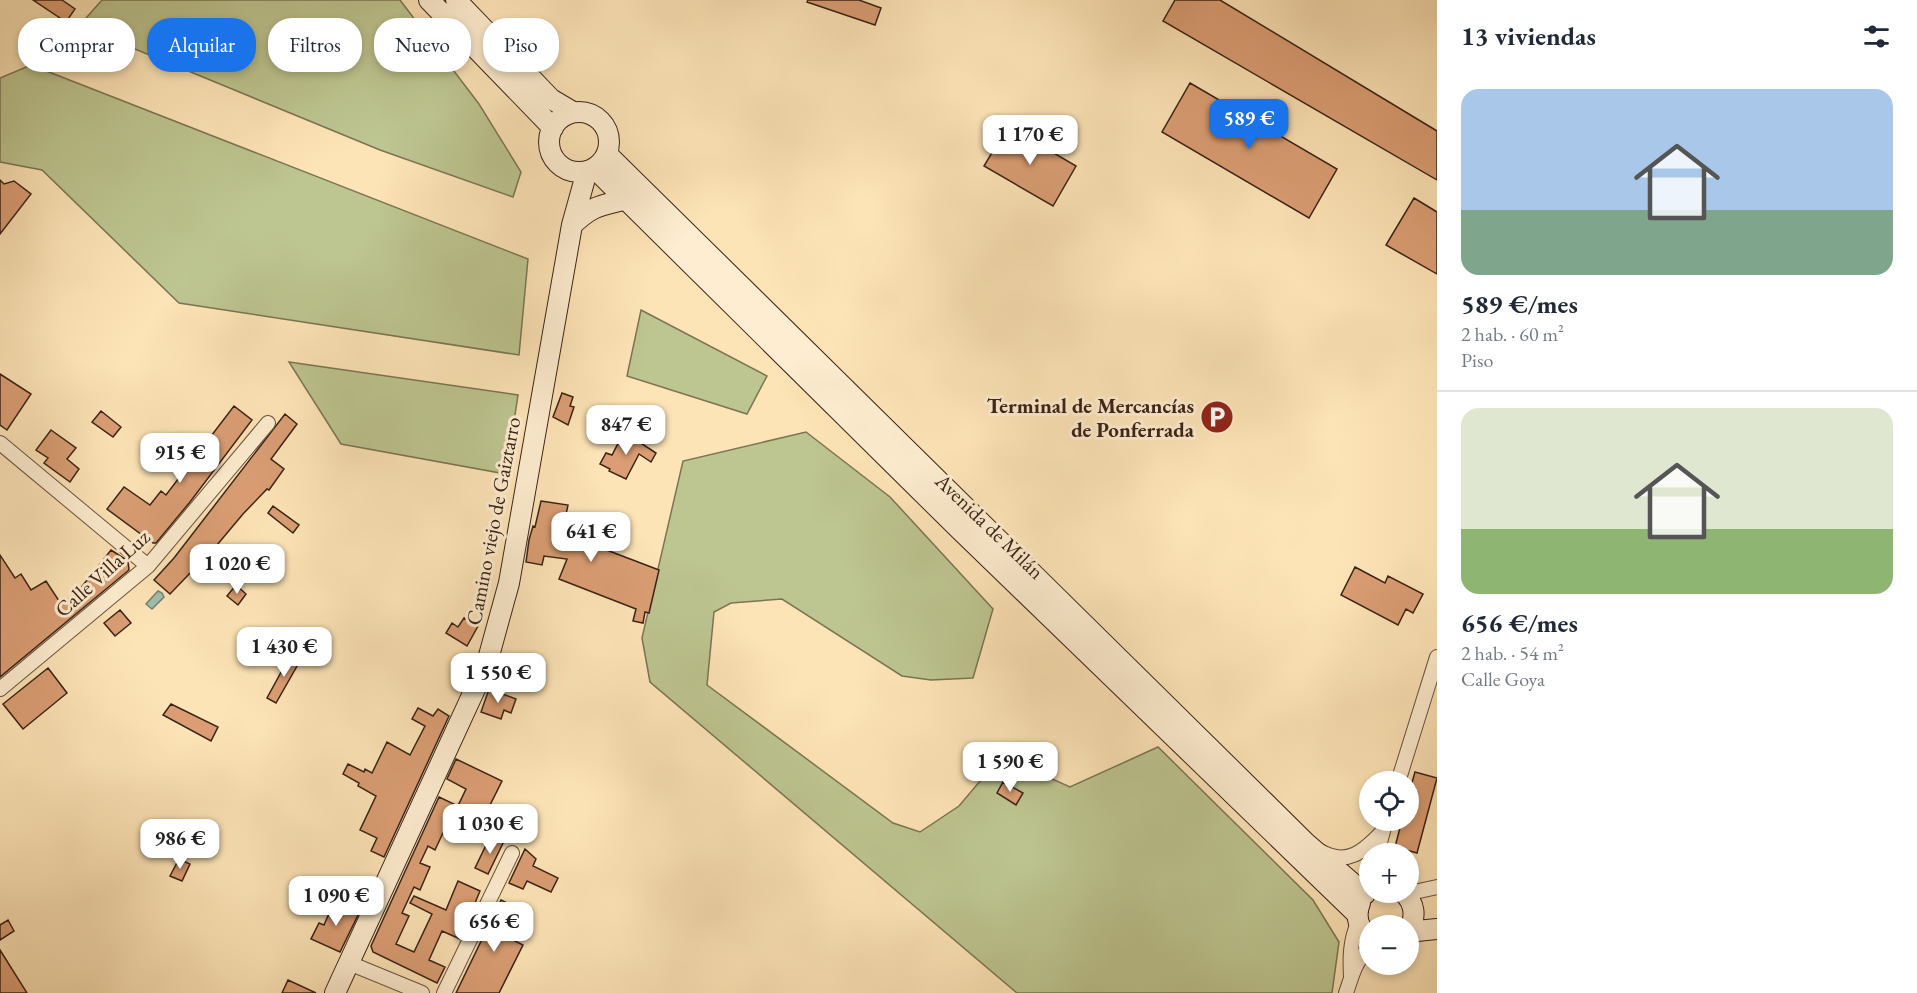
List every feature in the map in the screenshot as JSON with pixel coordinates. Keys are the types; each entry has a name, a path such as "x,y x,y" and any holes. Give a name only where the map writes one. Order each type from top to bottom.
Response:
{"street":[{"path":"429,0 553,128"},
{"path":"456,0 551,99 573,112"},
{"path":"573,112 593,115 604,126 610,144 589,165 554,158 550,147 553,128 563,117 573,112"},
{"name":"Avenida de Milán","path":"589,165 627,199 1359,922"},
{"name":"Avenida de Milán","path":"589,165 1306,843 1359,884"},
{"name":"Camino viejo de Gaiztarro","path":"335,993 487,663 509,583 574,216 589,165"},
{"path":"574,216 601,204 627,199"},
{"name":"Calle Villa Luz","path":"0,689 148,566 268,423"},
{"path":"3,449 148,566"},
{"path":"1401,771 1437,657"},
{"path":"1306,843 1328,856 1347,858 1365,851 1380,831"},
{"path":"444,993 512,853"},
{"path":"1419,897 1437,889"},
{"path":"1412,903 1437,923"},
{"path":"1351,978 1350,955 1353,935 1359,928"},
{"path":"1419,931 1437,929"},
{"path":"1346,993 1359,959"},
{"path":"349,963 422,993"}],"green space":[{"path":"102,0 400,0 414,18 374,18 374,72 455,72 479,104 521,172 513,197 380,150 191,72 256,72 256,18 147,18 147,54 135,49 135,18 86,18"},
{"path":"18,70 49,72 528,259 519,355 179,303 42,170 0,162 0,78"},
{"path":"641,310 767,376 747,414 627,376"},
{"path":"289,362 518,395 506,474 341,444"},
{"path":"806,432 890,497 993,609 973,678 931,680 902,676 782,599 731,603 714,612 707,685 893,823 920,832 959,806 986,774 1041,774 1070,787 1158,747 1313,900 1339,942 1332,993 1017,993 650,682 642,638 683,461"}],"shaded area":[{"path":"158,591 164,597 152,609 146,604"}],"building":[{"path":"33,0 62,0 75,9 69,18 60,18"},
{"path":"808,0 859,0 881,8 875,25 807,2"},
{"path":"1175,0 1220,0 1437,131 1437,180 1163,21"},
{"path":"1190,83 1337,169 1309,218 1162,132"},
{"path":"1008,126 1076,166 1053,206 984,166"},
{"path":"0,180 4,184 14,181 31,194 0,234"},
{"path":"1414,198 1437,212 1437,274 1386,245"},
{"path":"0,374 31,394 7,430 0,425"},
{"path":"562,393 573,397 570,406 574,407 568,425 553,417"},
{"path":"234,406 252,420 156,543 107,509 124,487 150,505 161,491 166,495"},
{"path":"101,411 121,427 113,437 92,422"},
{"path":"285,414 297,424 271,459 284,469 269,490 267,489 243,514 170,594 154,580 174,558"},
{"path":"51,430 76,448 67,459 79,469 70,482 44,463 48,458 36,450"},
{"path":"624,432 656,453 651,462 639,454 626,479 600,464 606,453 612,455"},
{"path":"541,501 568,505 562,533 659,570 649,613 645,612 643,623 633,621 636,609 559,579 567,559 544,556 542,565 526,562 529,540 533,526 535,527"},
{"path":"273,506 299,525 293,533 268,513"},
{"path":"111,550 128,561 129,570 0,677 0,555 15,578 21,574 31,590 46,581 61,604 76,594"},
{"path":"1355,567 1385,583 1388,576 1423,594 1413,613 1406,609 1398,625 1341,595"},
{"path":"236,585 246,594 238,605 227,596"},
{"path":"120,610 131,623 115,636 104,623"},
{"path":"464,618 478,626 467,646 446,633 452,623 458,627"},
{"path":"291,654 301,659 276,703 267,698"},
{"path":"48,668 67,693 23,729 3,704"},
{"path":"489,689 516,699 511,713 504,710 501,719 481,712"},
{"path":"171,704 218,727 211,741 163,715"},
{"path":"418,708 433,716 438,709 449,716 384,857 371,851 377,838 360,830 376,796 343,774 348,764 364,772 365,769 372,773 387,742 410,755 425,726 412,719"},
{"path":"456,759 502,781 487,811 479,807 473,820 455,812 466,789 447,779"},
{"path":"1419,773 1437,778 1419,846 1419,843 1396,843 1399,831 1419,831"},
{"path":"1003,782 1023,793 1016,805 997,793"},
{"path":"439,797 456,805 435,850 428,846 420,863 430,867 420,890 414,887 402,913 409,916 396,944 414,952 432,914 410,903 414,896 446,910 458,881 480,891 460,939 442,931 429,960 445,967 437,983 373,952 371,946"},
{"path":"491,835 504,841 488,874 475,868"},
{"path":"525,849 536,859 533,866 558,878 551,892 527,881 523,889 509,883"},
{"path":"179,859 190,864 182,881 170,876"},
{"path":"501,900 525,912 511,939 523,945 499,993 456,993"},
{"path":"334,902 359,913 340,952 311,939 319,923 324,925"},
{"path":"8,920 14,931 0,940 0,925"},
{"path":"0,950 27,993 0,993"},
{"path":"288,980 316,993 282,993"}],"place":[{"name":"Terminal de Mercancías de Ponferrada","path":"1217,417"}]}
